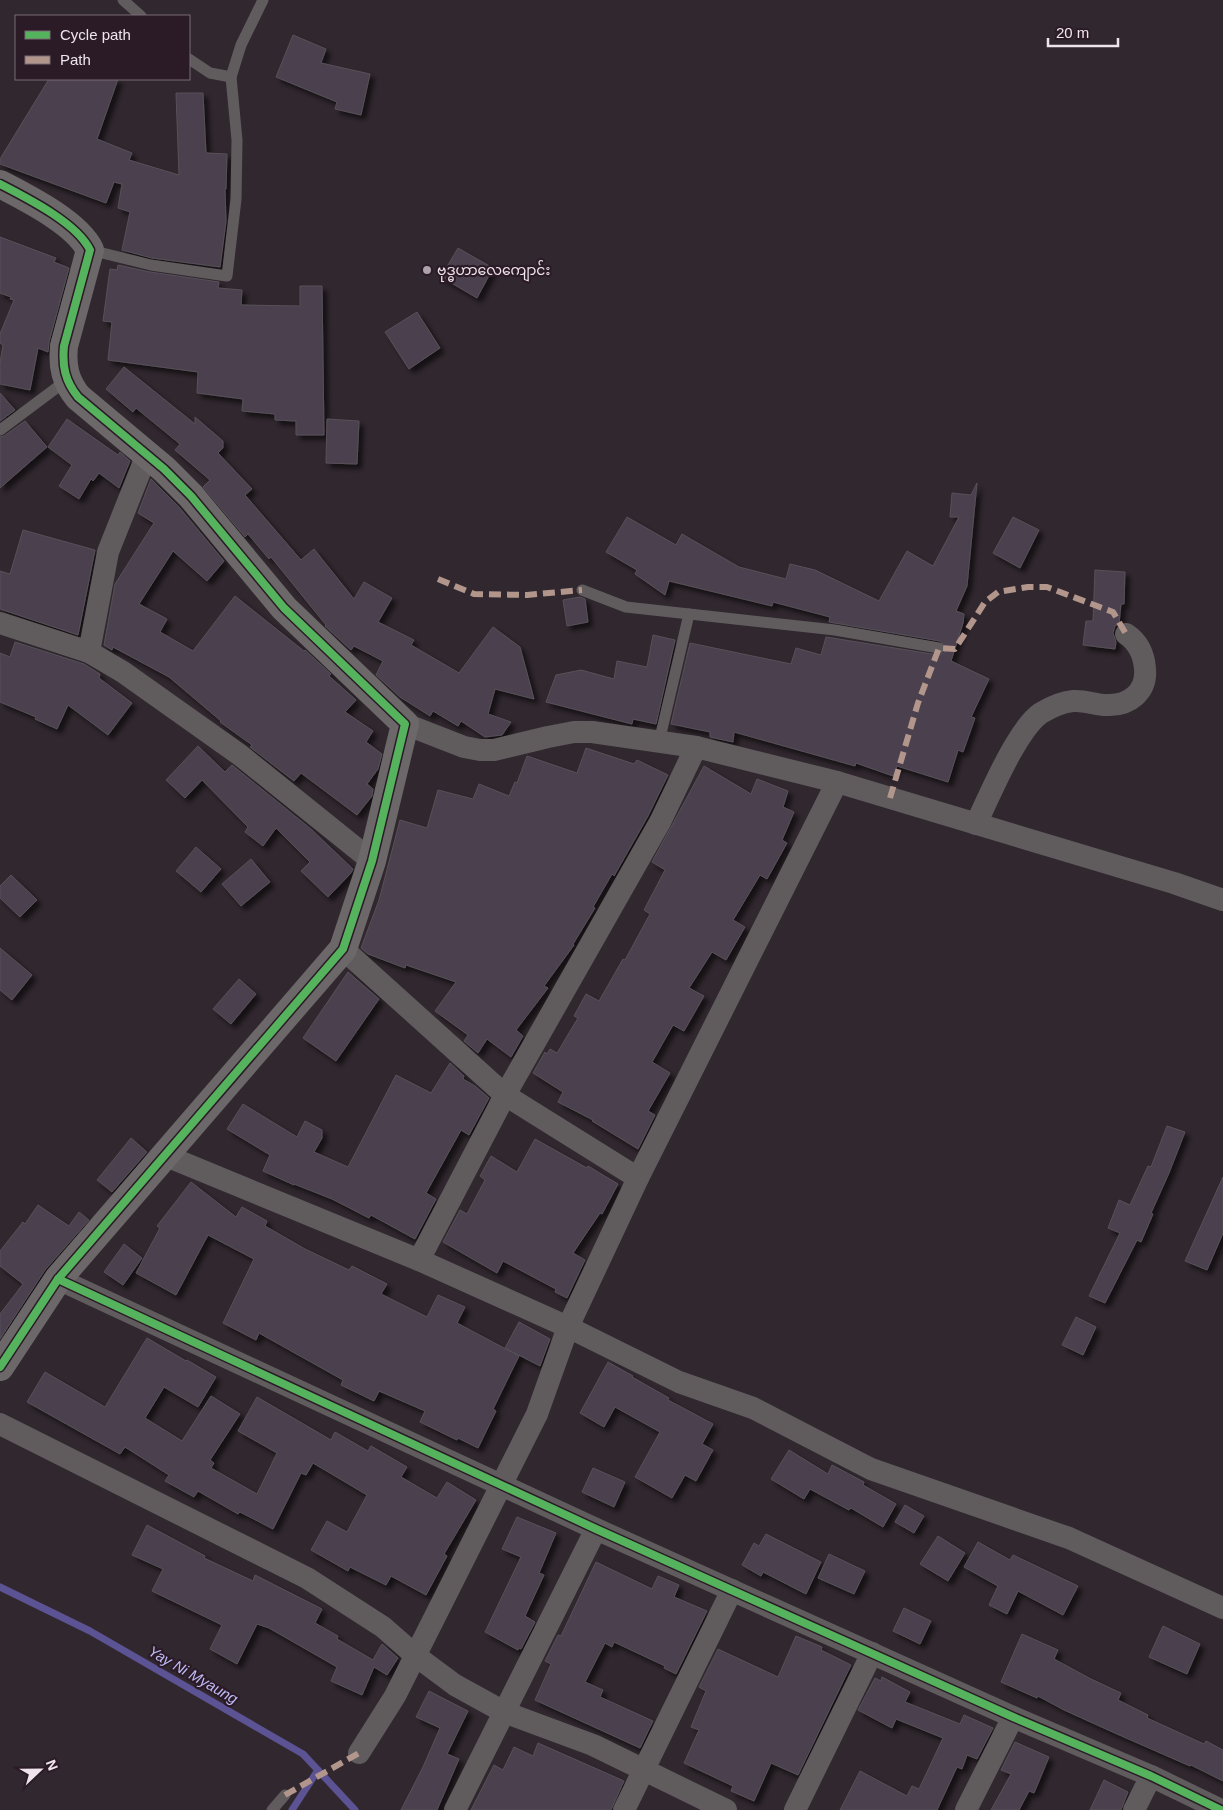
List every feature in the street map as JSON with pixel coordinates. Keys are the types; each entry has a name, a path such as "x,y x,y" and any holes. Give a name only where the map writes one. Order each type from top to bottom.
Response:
{"street":[{"path":"0,184 34,202 66,223 87,244 90,250 64,346 62,362 70,387 78,397 147,454 191,496 284,608 404,724 464,747 480,750 494,750 548,736 574,732 592,732 696,747 837,782 1174,883 1223,900"},
{"path":"89,652 108,552 147,454"},
{"path":"0,623 89,652 123,672 240,755 372,861"},
{"path":"976,824 999,774 1024,732 1040,714 1058,704 1072,701 1107,705 1129,702 1137,695 1146,679 1145,665 1141,651 1134,639 1126,634"},
{"path":"0,1367 58,1279 343,949 372,861 404,724"},
{"path":"418,1260 505,1094 660,822 696,747"},
{"path":"359,1753 396,1696 537,1414 568,1327 638,1178 837,782"},
{"path":"343,949 505,1094 638,1178"},
{"path":"164,1155 418,1260 568,1327 679,1382 753,1408 871,1469 1069,1538 1223,1608"},
{"path":"58,1279 596,1529 1013,1717 1150,1776 1221,1810"},
{"path":"0,1424 307,1578 383,1627 416,1656 455,1685 504,1712 593,1746 726,1810"},
{"path":"455,1810 596,1529"},
{"path":"624,1810 732,1590"},
{"path":"795,1810 872,1653"},
{"path":"966,1810 1013,1717"},
{"path":"1134,1810 1150,1776"}],"lane":[{"path":"123,0 140,15"},
{"path":"90,250 152,265 227,276 236,199 236,140 231,78 241,45 263,0"},
{"path":"190,60 210,73 231,78"},
{"path":"0,430 67,380"},
{"path":"582,590 626,607 836,630 939,648"},
{"path":"660,742 689,614"},
{"path":"272,1810 285,1795"}],"building":[{"path":"293,35 326,49 321,63 370,74 361,115 335,109 337,102 276,77"},
{"path":"48,80 118,80 97,139 132,153 129,160 179,175 176,93 203,93 206,153 227,154 226,221 220,267 152,258 122,250 130,212 118,208 122,184 114,182 106,203 0,164 0,159"},
{"path":"0,237 56,258 54,262 69,268 48,352 38,348 30,390 0,384 0,363 3,345 0,343 0,334 14,300 0,293"},
{"path":"458,248 493,268 477,298 441,277"},
{"path":"118,265 150,272 219,282 218,288 242,290 241,305 300,306 300,286 322,286 324,435 296,435 296,421 275,420 275,414 242,411 243,399 197,393 198,372 108,360 112,322 103,321 110,269 117,270"},
{"path":"417,312 440,348 409,369 385,332"},
{"path":"124,367 195,424 195,417 223,441 223,448 218,453 252,489 245,495 301,560 314,549 354,599 364,582 392,598 378,622 414,640 411,645 459,673 493,627 520,647 534,699 495,689 488,714 511,722 502,735 485,737 461,721 458,726 433,711 430,716 400,697 376,675 383,661 354,646 351,650 325,626 271,557 269,559 248,534 245,537 203,487 210,480 175,450 180,444 136,408 133,412 106,389"},
{"path":"0,393 15,410 0,421"},
{"path":"67,419 118,455 120,452 130,461 119,488 99,473 93,481 91,479 79,499 59,486 72,465 48,447"},
{"path":"327,419 359,421 357,464 326,463"},
{"path":"25,421 47,447 0,488 0,437"},
{"path":"151,479 179,507 224,561 207,581 173,551 139,604 167,619 160,632 193,651 235,596 305,650 331,674 329,676 356,700 345,712 373,731 366,742 382,754 378,769 367,784 373,789 372,796 357,815 301,773 294,781 250,747 252,745 220,722 169,677 113,647 112,650 104,645 115,584 154,523 138,513"},
{"path":"977,483 967,586 956,611 964,614 963,623 951,661 989,679 971,717 975,718 963,752 958,750 948,782 897,766 893,776 856,763 855,766 734,732 733,742 710,737 710,732 671,724 690,643 791,664 796,648 821,655 826,637 938,655 944,653 946,646 940,641 829,622 830,617 773,602 772,606 669,581 665,595 635,574 637,570 606,552 627,517 676,545 682,534 739,567 786,579 790,564 815,570 879,601 907,551 933,566 959,517 950,517 952,493 971,495"},
{"path":"1013,517 1039,530 1020,568 993,553"},
{"path":"23,530 95,550 78,635 0,609 0,571 10,574"},
{"path":"1095,570 1125,572 1124,604 1121,604 1119,624 1115,626 1113,633 1116,642 1115,649 1083,645 1086,621 1093,621"},
{"path":"580,597 585,599 588,622 567,626 563,600"},
{"path":"653,635 675,640 656,724 633,719 632,724 546,702 556,675 581,670 614,679 617,661 647,667"},
{"path":"15,642 84,664 100,674 99,678 132,703 108,735 68,705 57,729 35,719 36,717 0,702 0,653 10,657"},
{"path":"198,746 225,772 232,765 311,829 353,869 328,897 301,871 310,862 276,828 263,846 245,832 248,827 202,780 185,798 166,780"},
{"path":"586,748 634,764 637,760 668,775 648,816 614,876 612,874 593,907 595,908 574,945 544,986 548,988 516,1030 523,1036 511,1057 487,1039 478,1053 464,1041 468,1035 435,1011 456,982 406,965 405,968 368,954 361,948 379,900 400,820 427,828 438,790 473,799 479,784 509,796 515,782 517,783 527,756 577,773"},
{"path":"704,766 751,794 757,779 788,791 783,807 794,812 782,840 787,843 767,879 760,875 733,920 745,927 726,960 712,952 689,988 704,996 684,1031 673,1025 652,1062 670,1073 648,1111 655,1115 638,1149 593,1120 558,1102 563,1092 533,1073 545,1052 547,1054 550,1049 557,1053 578,1018 574,1016 586,994 599,1001 623,959 625,960 650,914 644,910 665,870 652,862"},
{"path":"196,847 221,869 201,892 176,871"},
{"path":"251,859 270,882 241,906 222,884"},
{"path":"11,875 37,900 20,917 0,898 0,886"},
{"path":"0,948 32,975 12,1000 0,990"},
{"path":"348,972 379,999 336,1061 303,1038"},
{"path":"239,979 256,994 231,1024 213,1009"},
{"path":"450,1063 464,1076 463,1079 489,1098 469,1135 461,1130 426,1193 436,1199 415,1239 371,1215 369,1218 332,1199 263,1171 270,1155 227,1129 243,1104 297,1137 305,1121 322,1130 322,1138 314,1152 348,1167 396,1075 431,1093"},
{"path":"1167,1126 1185,1132 1141,1242 1137,1240 1105,1303 1089,1296 1120,1233 1108,1228 1119,1200 1130,1205 1148,1166 1151,1167"},
{"path":"131,1138 147,1152 112,1192 97,1180"},
{"path":"535,1139 587,1168 588,1166 618,1184 602,1214 600,1213 573,1253 585,1260 567,1298 555,1292 556,1289 503,1261 497,1273 443,1242 460,1210 467,1214 485,1180 480,1176 491,1156 517,1172"},
{"path":"1223,1177 1223,1233 1207,1270 1185,1261"},
{"path":"191,1182 236,1217 242,1207 267,1221 265,1226 305,1249 349,1270 352,1266 387,1284 381,1294 427,1317 438,1295 465,1307 457,1323 519,1356 493,1409 496,1411 478,1448 420,1422 425,1411 379,1391 374,1401 341,1385 343,1380 259,1333 256,1340 223,1323 254,1259 208,1235 176,1295 136,1273 160,1228 157,1226"},
{"path":"38,1205 69,1226 79,1212 89,1220 45,1270 0,1339 0,1314 23,1284 0,1266 0,1251 23,1222 25,1224"},
{"path":"124,1244 142,1258 123,1285 104,1272"},
{"path":"1076,1317 1096,1327 1083,1355 1062,1345"},
{"path":"519,1322 550,1339 540,1366 505,1348"},
{"path":"147,1338 216,1377 198,1407 164,1387 145,1418 182,1441 211,1396 240,1414 210,1460 214,1463 211,1468 257,1494 277,1453 238,1431 257,1397 331,1440 335,1432 368,1451 371,1446 407,1467 401,1477 437,1498 447,1482 476,1500 444,1554 447,1556 426,1595 391,1576 386,1585 350,1567 348,1571 311,1550 327,1521 347,1532 367,1495 313,1463 306,1475 301,1473 273,1529 240,1512 238,1514 198,1491 194,1497 165,1481 169,1475 125,1447 120,1454 27,1402 45,1372 105,1407"},
{"path":"608,1362 669,1398 668,1400 713,1424 702,1444 713,1450 696,1481 685,1475 672,1498 635,1477 660,1432 615,1407 604,1427 580,1413"},
{"path":"789,1450 828,1474 832,1465 864,1482 863,1485 896,1504 883,1527 851,1508 849,1510 810,1489 804,1499 771,1479"},
{"path":"593,1468 625,1482 614,1507 582,1492"},
{"path":"905,1505 924,1516 914,1533 895,1522"},
{"path":"517,1517 556,1533 539,1573 544,1575 525,1616 535,1622 521,1649 519,1648 518,1650 485,1632 521,1557 502,1549"},
{"path":"147,1525 205,1556 204,1558 253,1581 255,1575 322,1609 315,1623 338,1636 337,1639 373,1660 382,1644 398,1658 387,1675 374,1667 362,1695 331,1681 337,1667 269,1628 257,1624 237,1664 210,1649 222,1625 152,1591 163,1569 132,1555"},
{"path":"766,1534 821,1562 806,1594 763,1572 761,1576 742,1565 754,1543 759,1546"},
{"path":"938,1536 965,1553 948,1581 920,1564"},
{"path":"978,1542 1010,1560 1013,1555 1078,1586 1063,1615 1018,1591 1007,1614 989,1605 998,1586 964,1567"},
{"path":"829,1554 865,1571 854,1594 818,1578"},
{"path":"596,1562 652,1589 658,1576 679,1585 674,1597 707,1611 676,1674 664,1668 665,1666 614,1642 612,1647 605,1643 585,1682 603,1690 600,1697 653,1721 640,1748 535,1700 551,1664 545,1661 558,1635 561,1636"},
{"path":"904,1608 931,1621 920,1644 893,1631"},
{"path":"1163,1626 1200,1644 1187,1674 1149,1657"},
{"path":"1022,1634 1058,1650 1054,1659 1121,1693 1118,1700 1148,1715 1147,1718 1204,1744 1206,1741 1223,1750 1223,1781 1191,1765 1064,1710 1038,1696 1037,1698 1001,1682"},
{"path":"796,1636 822,1647 821,1650 851,1665 798,1775 771,1763 754,1801 731,1791 733,1786 684,1763 699,1730 691,1727 706,1691 699,1687 718,1649 778,1677"},
{"path":"882,1677 910,1692 905,1702 960,1724 964,1715 993,1728 977,1759 967,1755 962,1769 957,1767 937,1810 840,1810 860,1771 907,1796 912,1786 919,1789 943,1738 896,1719 892,1728 858,1710 875,1678 881,1681"},
{"path":"429,1691 468,1711 447,1754 459,1759 437,1810 401,1810 440,1728 416,1717"},
{"path":"1015,1742 1049,1757 1034,1793 1029,1791 1019,1810 991,1810 1011,1774 1001,1770"},
{"path":"538,1743 624,1781 611,1810 471,1810 494,1765 503,1770 514,1747 533,1756"},
{"path":"1104,1780 1128,1792 1121,1810 1090,1810"}],"waterway":[{"name":"Yay Ni Myaung","path":"0,1587 90,1631 303,1754 355,1810"},
{"path":"292,1810 318,1770"}],"marked path":[{"path":"438,579 474,594 527,595 582,590"},
{"path":"890,798 918,703 939,648 955,649 985,602 998,592 1028,587 1047,587 1113,612 1126,634"},
{"path":"285,1795 359,1753"}],"cycle path":[{"path":"0,184 63,221 84,240 90,250 64,346 65,373 78,397 164,469 191,496 284,608 405,724 372,861 343,949 58,1279 0,1367"},
{"path":"58,1279 596,1529 1013,1717 1151,1776 1221,1810"}],"place":[{"name":"ဗုဒ္ဓဟာလေကျောင်း","path":"427,270"}]}
